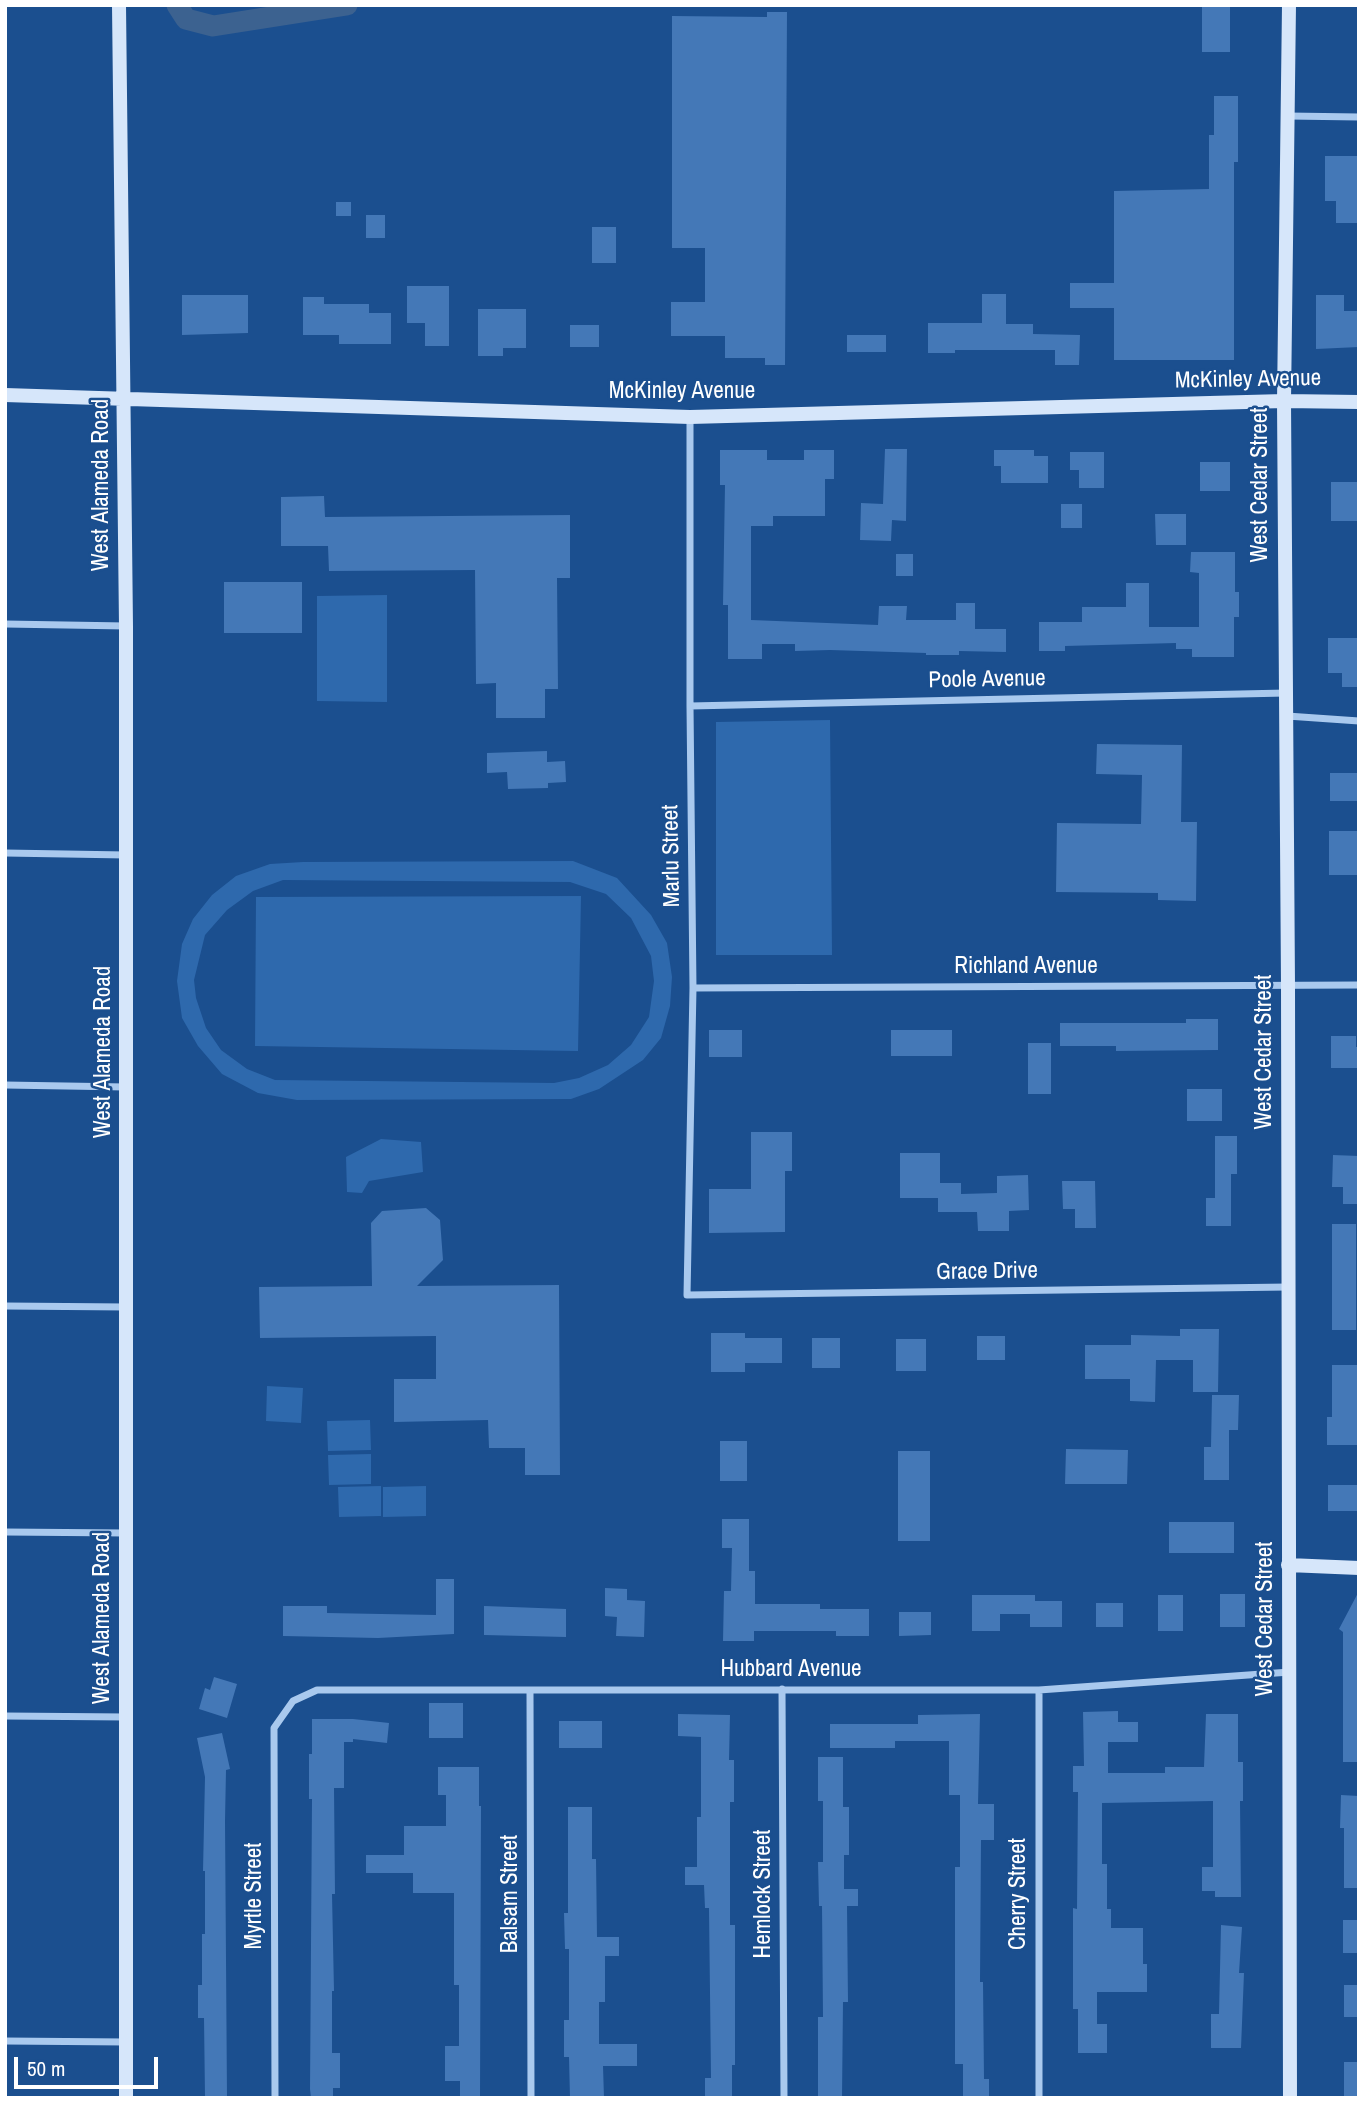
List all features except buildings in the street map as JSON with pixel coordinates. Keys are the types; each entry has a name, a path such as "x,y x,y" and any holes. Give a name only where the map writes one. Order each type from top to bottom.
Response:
{"street":[{"name":"West Alameda Road","path":"119,5 127,1087 126,2098"},
{"name":"West Cedar Street","path":"1289,5 1283,401 1287,716 1290,2098"},
{"path":"1288,116 1359,117"},
{"name":"McKinley Avenue","path":"5,395 690,417 1283,401 1359,402"},
{"name":"Marlu Street","path":"687,1295 693,988 690,417"},
{"path":"5,624 125,626"},
{"name":"Poole Avenue","path":"690,706 1286,693"},
{"path":"1287,716 1359,722"},
{"path":"5,853 126,856"},
{"name":"Richland Avenue","path":"693,988 1359,985"},
{"path":"5,1085 127,1087"},
{"name":"Grace Drive","path":"687,1295 1289,1287"},
{"path":"5,1306 127,1307"},
{"path":"5,1532 126,1533"},
{"path":"1288,1565 1359,1568"},
{"name":"Hubbard Avenue","path":"293,1701 317,1690 1039,1690 1290,1672"},
{"name":"Hemlock Street","path":"782,1689 784,2098"},
{"name":"Balsam Street","path":"530,1690 531,2098"},
{"name":"Cherry Street","path":"1039,1690 1039,2098"},
{"name":"Myrtle Street","path":"275,2098 274,1728 293,1701"},
{"path":"5,1716 125,1717"},
{"path":"5,2041 126,2042"}],"shaded area":[{"path":"387,595 387,702 317,701 317,596"},
{"path":"830,720 832,955 716,955 716,722"},
{"path":"573,861 617,878 651,915 667,943 672,977 670,1006 661,1038 643,1060 599,1089 571,1099 297,1100 258,1093 222,1074 198,1046 182,1018 177,981 182,944 193,919 212,895 236,876 270,864","holes":["283,880 570,882 606,894 631,918 651,956 654,981 649,1017 631,1045 608,1065 579,1078 554,1083 275,1080 247,1069 221,1050 206,1028 196,998 194,980 205,935 227,910 253,891"]},
{"path":"581,896 578,1051 255,1046 256,897"},
{"path":"381,1139 421,1142 423,1172 369,1181 362,1193 347,1192 346,1157"},
{"path":"267,1386 303,1388 301,1423 266,1421"},
{"path":"370,1420 371,1450 328,1451 327,1421"},
{"path":"371,1454 371,1484 329,1485 328,1455"},
{"path":"381,1486 381,1516 339,1517 338,1487"},
{"path":"426,1486 426,1516 383,1517 383,1487"}],"waterway":[{"path":"177,5 186,19 213,26 347,5"}]}
